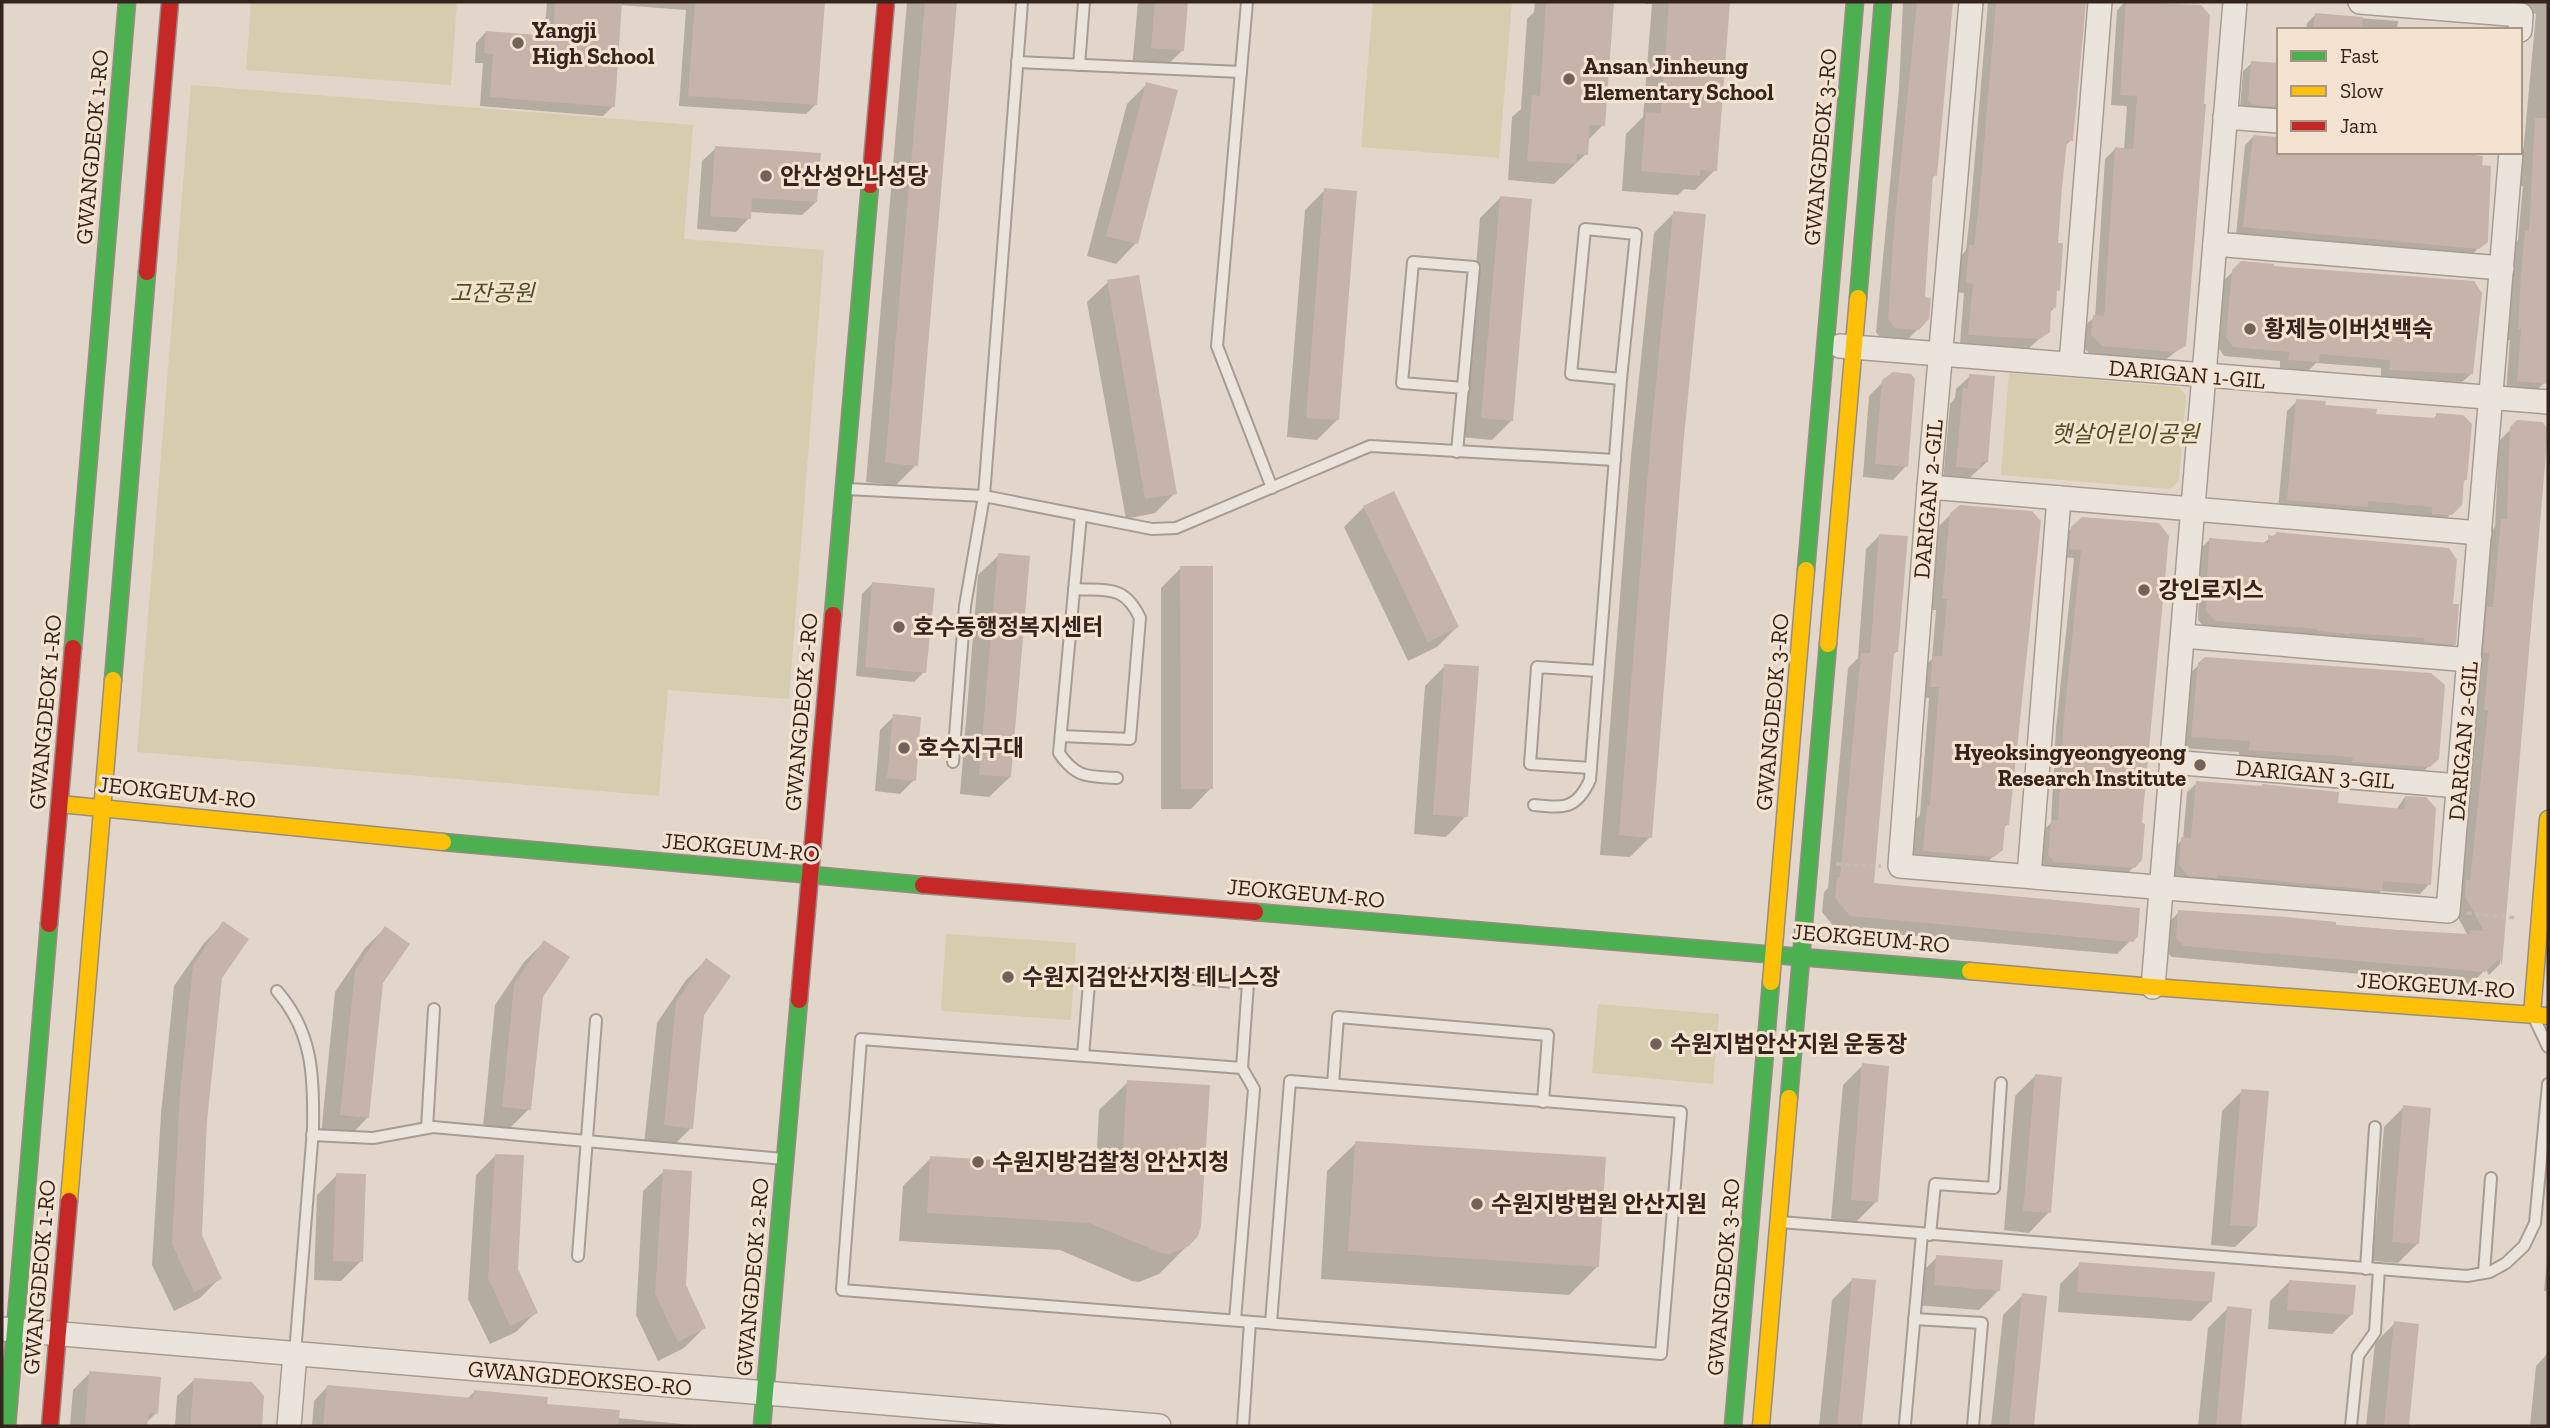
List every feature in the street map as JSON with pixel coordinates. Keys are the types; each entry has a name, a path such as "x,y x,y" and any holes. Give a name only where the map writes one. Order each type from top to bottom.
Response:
{"street":[{"name":"GWANGDEOK 1-RO","path":"7,1426 8,1329 60,804 127,2"},
{"name":"GWANGDEOK 1-RO","path":"50,1426 100,806 170,2"},
{"name":"GWANGDEOK 2-RO","path":"762,1426 886,2"},
{"name":"GWANGDEOK 3-RO","path":"1733,1426 1856,2"},
{"path":"1761,1426 1883,2"},
{"name":"DARIGAN 2-GIL","path":"1900,866 1970,2"},
{"path":"2071,365 2100,2"},
{"path":"2153,986 2235,2"},
{"path":"2360,2 2521,15 2520,28"},
{"path":"2225,117 2277,121"},
{"name":"DARIGAN 2-GIL","path":"2448,911 2511,154"},
{"path":"2215,244 2502,268"},
{"name":"DARIGAN 1-GIL","path":"1826,345 2548,402"},
{"path":"1929,488 2480,533"},
{"path":"2029,876 2059,498"},
{"path":"2183,636 2470,660"},
{"name":"DARIGAN 3-GIL","path":"2171,762 2459,786"},
{"name":"JEOKGEUM-RO","path":"60,804 809,876 2540,1015"},
{"path":"2540,1015 2540,920 2548,819"},
{"path":"1900,866 2448,911"},
{"name":"GWANGDEOKSEO-RO","path":"8,1329 1159,1426"},
{"path":"289,1426 295,1353"}],"lane":[{"path":"953,762 965,606 984,496 1021,2"},
{"path":"1080,65 1084,2"},
{"path":"1247,2 1217,346 1272,488"},
{"path":"1017,62 1241,72"},
{"path":"1534,805 1559,808 1572,805 1583,796 1590,780 1621,379 1636,234 1585,229 1571,374 1621,379"},
{"path":"1457,452 1464,388 1474,267 1413,262 1402,383 1464,388"},
{"path":"844,489 984,496 1152,529 1175,528 1370,446 1615,460"},
{"path":"1081,515 1059,753 1081,776 1118,778"},
{"path":"1060,736 1130,739 1140,618 1133,604 1121,593 1074,589"},
{"path":"1591,768 1530,764 1537,667 1598,671"},
{"path":"1083,1056 1090,971 1248,983 1242,1068 1254,1088 1235,1320"},
{"path":"277,991 293,1008 307,1042 313,1093 295,1353"},
{"path":"427,1128 434,1009"},
{"path":"2540,1015 2548,1047"},
{"path":"1333,1084 1338,1017 1351,1018 1549,1035 1543,1102"},
{"path":"578,1256 596,1020"},
{"path":"1242,1068 861,1039 842,1290 1661,1354 1681,1112 1290,1081 1271,1323"},
{"path":"1905,1424 1914,1319 1935,1184 1994,1188 2001,1083"},
{"path":"1779,1222 2366,1269 2467,1276 2484,1273 2506,1263 2524,1246 2535,1223 2548,1084"},
{"path":"2366,1269 2375,1126"},
{"path":"312,1135 373,1138 427,1128 587,1140 785,1160"},
{"path":"2484,1273 2491,1178"},
{"path":"2351,1426 2358,1356 2375,1332 2379,1269"},
{"path":"1914,1319 1982,1323 1973,1426"},
{"path":"1243,1426 1250,1322"}],"path":[{"path":"1810,863 1900,866"},
{"path":"2448,911 2540,920"}],"green space":[{"path":"251,2 457,2 451,85 246,70"},
{"path":"1373,2 1512,2 1499,158 1361,147"},
{"name":"고잔공원","path":"191,85 693,125 684,239 824,250 789,699 668,690 659,796 137,752"},
{"name":"햇살어린이공원","path":"2009,373 2179,387 2186,396 2179,481 2170,489 2001,475"},
{"name":"수원지검안산지청 테니스장","path":"946,934 1076,943 1071,1020 941,1011"},
{"name":"수원지법안산지원 운동장","path":"1598,1004 1719,1014 1713,1084 1592,1073"}],"building":[{"name":"Yangji High School","path":"555,2 622,2 615,107 490,97 493,54 484,53 486,31 553,36"},
{"path":"695,2 825,2 817,105 688,96"},
{"path":"925,2 957,2 918,466 885,463"},
{"path":"1155,2 1188,2 1184,51 1151,48"},
{"name":"Ansan Jinheung Elementary School","path":"1546,2 1614,2 1605,126 1590,125 1588,155 1577,154 1576,164 1527,161 1532,95 1540,96"},
{"name":"Ansan Jinheung Elementary School","path":"1669,2 1730,2 1717,171 1700,170 1700,176 1641,171 1646,112 1661,113"},
{"path":"1917,2 1953,2 1937,176 1933,175 1925,297 1931,298 1929,319 1919,330 1895,328 1888,319 1894,229"},
{"path":"1996,2 2086,2 2073,141 2067,141 2062,188 2058,243 2063,243 2060,291 2057,290 2056,308 2051,308 2050,332 2040,339 1968,335 1973,284 1966,283 1969,245 1974,245 1979,204"},
{"path":"2126,2 2201,5 2210,15 2206,104 2186,346 2175,352 2102,346 2091,335 2093,315 2104,316 2115,147 2133,149 2137,96 2120,95"},
{"path":"2315,13 2363,17 2362,28 2313,28"},
{"path":"2251,61 2277,63 2277,107 2253,105 2248,99"},
{"path":"1146,82 1178,90 1138,244 1106,236"},
{"path":"2535,118 2548,118 2548,384 2517,381 2521,274 2525,230 2529,231"},
{"path":"2253,135 2277,137 2277,154 2463,154 2483,156 2482,165 2491,166 2488,242 2479,249 2243,227"},
{"name":"안산성안나성당","path":"715,146 821,153 817,202 752,198 751,219 710,216"},
{"path":"1324,188 1357,191 1339,420 1306,418"},
{"path":"1500,196 1532,199 1513,421 1481,418"},
{"path":"1673,211 1706,214 1684,437 1652,838 1619,835 1651,434"},
{"path":"2241,261 2274,266 2474,281 2482,293 2473,374 2389,370 2390,360 2320,354 2319,362 2288,360 2289,352 2233,347 2226,337 2232,270"},
{"path":"1139,275 1177,494 1145,499 1107,280"},
{"path":"1893,372 1911,374 1915,379 1908,467 1875,464 1882,380"},
{"path":"1969,374 1995,376 1988,462 1981,462 1980,469 1956,467 1963,388 1968,389"},
{"path":"2296,399 2326,401 2325,405 2377,409 2376,414 2436,418 2436,413 2463,415 2472,424 2462,505 2452,515 2432,514 2432,507 2368,501 2368,507 2287,500"},
{"path":"2517,420 2543,422 2548,430 2502,965 2499,959 2485,972 2184,946 2176,938 2178,910 2286,917 2336,922 2336,925 2397,930 2469,934 2470,930 2484,931 2465,896 2466,880 2470,880 2488,710 2484,710 2489,653 2483,653 2487,607 2493,607 2501,519 2507,519 2510,427"},
{"path":"1394,491 1459,627 1428,642 1363,506"},
{"path":"1960,505 2032,511 2041,521 2009,825 2005,824 2003,850 1994,857 1923,851 1927,805 1930,806 1939,687 1930,687 1933,656 1942,656 1947,599 1942,599 1950,513"},
{"path":"2082,517 2159,523 2169,536 2142,823 2145,824 2142,860 2135,868 2054,862 2048,855 2051,820 2058,820 2064,717 2081,550 2069,549 2071,527"},
{"path":"2276,532 2449,548 2457,560 2453,604 2459,604 2456,645 2424,642 2424,638 2215,621 2206,611 2209,538 2268,543 2268,535 2275,536"},
{"path":"1879,534 1908,536 1898,652 1894,652 1874,883 2140,908 2138,936 2133,942 1850,916 1835,898 1837,877 1840,877 1861,653 1870,653"},
{"path":"998,553 1030,556 1011,777 979,775"},
{"path":"1180,566 1213,566 1213,789 1181,789"},
{"name":"호수동행정복지센터","path":"872,582 935,588 926,673 865,667"},
{"path":"2205,657 2431,673 2445,685 2439,759 2430,767 2352,762 2353,757 2249,750 2250,741 2191,737 2198,663"},
{"path":"1444,664 1479,666 1468,817 1433,815"},
{"name":"호수지구대","path":"893,714 921,717 916,781 887,778"},
{"path":"2196,781 2339,792 2338,803 2404,809 2405,796 2426,797 2436,808 2431,885 2383,881 2382,891 2217,875 2217,878 2188,876 2179,865 2181,837 2191,838"},
{"path":"223,921 249,939 222,978 207,1121 202,1235 222,1279 194,1292 172,1244 180,1093 193,965"},
{"path":"385,926 410,944 383,983 369,1118 340,1115 355,970"},
{"path":"544,940 570,957 543,997 531,1110 502,1107 514,984"},
{"path":"706,958 731,976 704,1015 693,1129 664,1125 676,1002"},
{"path":"1862,1063 1889,1066 1878,1202 1851,1200"},
{"path":"2035,1074 2062,1077 2051,1213 2023,1211"},
{"name":"수원지방검찰청 안산지청","path":"1127,1080 1210,1085 1201,1226 1198,1236 1189,1246 1169,1254 1161,1253 1089,1223 927,1213 930,1156 1122,1168"},
{"path":"2241,1089 2269,1091 2257,1227 2230,1225"},
{"path":"2403,1105 2431,1108 2419,1244 2392,1242"},
{"name":"수원지방법원 안산지원","path":"1355,1141 1606,1157 1599,1267 1348,1251"},
{"path":"495,1154 524,1155 518,1269 538,1313 510,1326 488,1278"},
{"path":"663,1169 692,1171 686,1285 706,1328 678,1342 655,1294"},
{"path":"336,1173 366,1174 363,1262 333,1261"},
{"path":"1936,1255 2003,1260 2000,1291 1934,1285"},
{"path":"2079,1262 2215,1272 2212,1302 2077,1292"},
{"path":"1852,1278 1876,1280 1862,1426 1837,1426"},
{"path":"2289,1280 2356,1285 2353,1315 2287,1310"},
{"path":"2022,1293 2047,1296 2034,1426 2009,1426"},
{"path":"2227,1306 2252,1309 2241,1426 2216,1426"},
{"path":"2394,1321 2419,1324 2409,1426 2384,1426"},
{"path":"89,1371 161,1377 158,1414 149,1413 147,1426 85,1426"},
{"path":"194,1378 252,1382 264,1396 262,1426 190,1426"},
{"path":"327,1385 473,1398 474,1390 548,1397 547,1404 620,1410 618,1426 323,1426"}],"traffic: fast":[{"path":"73,648 127,2"},
{"path":"1806,570 1855,2"},
{"path":"1858,298 1883,2"},
{"path":"833,615 870,185"},
{"path":"113,680 147,272"},
{"path":"1789,1098 1828,644"},
{"path":"443,842 923,885"},
{"path":"1255,912 1970,971"},
{"path":"7,1426 49,924"},
{"path":"1733,1426 1771,982"},
{"path":"762,1426 799,1000"}],"traffic: slow":[{"path":"1828,644 1858,298"},
{"path":"1771,982 1806,570"},
{"path":"69,1201 113,680"},
{"path":"60,804 443,842"},
{"path":"2532,1014 2548,819"},
{"path":"1970,971 2548,1016"},
{"path":"1761,1426 1789,1098"}],"traffic: jam":[{"path":"147,272 170,2"},
{"path":"870,185 886,2"},
{"path":"799,1000 833,615"},
{"path":"49,924 73,648"},
{"path":"923,885 1255,912"},
{"path":"50,1426 69,1201"}],"place":[{"name":"Yangji High School","path":"518,43"},
{"name":"Ansan Jinheung Elementary School","path":"1569,79"},
{"name":"안산성안나성당","path":"766,176"},
{"name":"황제능이버섯백숙","path":"2250,329"},
{"name":"강인로지스","path":"2144,590"},
{"name":"호수동행정복지센터","path":"899,627"},
{"name":"호수지구대","path":"904,748"},
{"name":"Hyeoksingyeongyeong Research Institute","path":"2200,765"},
{"name":"수원지검안산지청 테니스장","path":"1008,977"},
{"name":"수원지법안산지원 운동장","path":"1656,1044"},
{"name":"수원지방검찰청 안산지청","path":"978,1162"},
{"name":"수원지방법원 안산지원","path":"1477,1204"}]}
